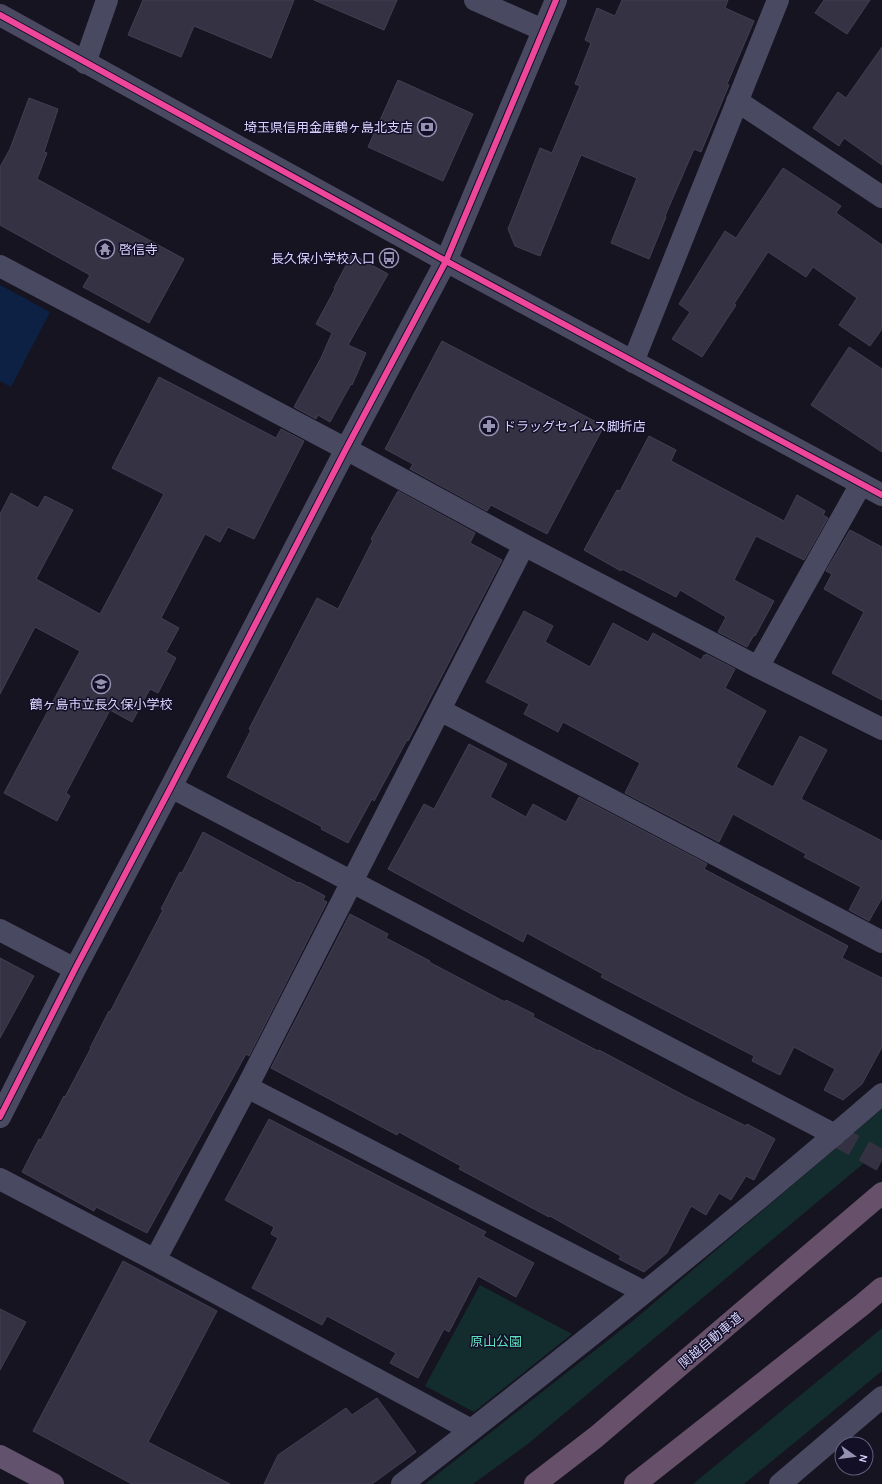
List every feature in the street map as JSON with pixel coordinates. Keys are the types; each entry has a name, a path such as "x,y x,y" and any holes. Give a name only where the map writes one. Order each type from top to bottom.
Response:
{"highway":[{"name":"関越自動車道","path":"535,1484 602,1432 882,1193"},
{"path":"636,1484 882,1288"},
{"path":"0,1456 53,1484"}],"street":[{"path":"85,63 107,0"},
{"path":"475,0 543,30"},
{"path":"0,1117 75,969 346,449 446,261 556,0"},
{"path":"634,362 778,0"},
{"path":"0,15 446,261 882,495"},
{"path":"737,101 882,197"},
{"path":"0,266 758,667 882,728"},
{"path":"758,667 861,484"},
{"path":"155,1260 247,1087 524,544"},
{"path":"440,710 882,942"},
{"path":"171,787 835,1135"},
{"path":"0,930 75,969"},
{"path":"247,1087 644,1292"},
{"path":"402,1484 644,1292 835,1135 882,1094"},
{"path":"0,1179 155,1260 471,1430"},
{"path":"780,1484 882,1397"}],"green space":[{"path":"882,1109 882,1148 529,1443 473,1484 425,1484 635,1319"},
{"name":"原山公園","path":"480,1285 572,1334 474,1412 425,1386"},
{"path":"882,1328 882,1371 744,1484 693,1484"}],"water":[{"path":"0,285 50,312 11,387 0,381"}],"building":[{"path":"143,0 294,0 271,58 194,26 181,57 128,35"},
{"path":"314,0 397,0 384,30"},
{"path":"622,0 728,0 725,8 754,21 727,84 729,85 701,152 694,149 665,216 666,217 649,259 611,243 637,178 581,155 540,256 515,246 508,229 540,148 552,153 580,86 575,84 591,43 585,40 597,8 615,16"},
{"path":"824,0 870,0 847,34 815,13"},
{"path":"882,47 882,165 844,138 839,146 813,128 838,92 846,98"},
{"path":"398,80 473,114 443,181 368,147"},
{"name":"啓信寺","path":"29,98 58,109 44,152 47,153 37,179 184,259 149,323 83,287 90,275 0,225 0,167 10,149"},
{"path":"783,168 841,206 836,213 882,245 882,329 870,346 839,325 857,298 813,267 806,277 768,252 702,357 672,339 690,312 679,304 725,231 736,238"},
{"path":"352,254 388,274 348,345 366,353 352,385 351,384 330,422 318,415 316,419 294,407 321,358 332,333 316,324"},
{"path":"442,341 604,426 547,534 491,505 487,511 410,469 413,464 385,449"},
{"path":"849,347 882,369 882,452 811,405"},
{"path":"159,377 276,438 281,429 304,441 254,539 228,527 220,542 205,534 161,618 179,628 166,652 176,658 158,693 150,689 132,722 110,710 66,793 70,796 57,821 4,793 80,651 35,627 0,694 0,514 11,493 38,508 45,496 73,510 36,579 100,614 164,494 112,468"},
{"path":"649,436 676,450 671,461 784,521 797,495 825,511 823,515 828,518 804,560 756,536 734,580 774,601 755,636 754,635 747,647 718,632 726,617 680,590 676,597 622,569 621,571 584,550 617,490 620,491"},
{"path":"398,491 475,533 470,543 502,560 408,741 407,740 374,801 372,799 348,843 321,829 322,827 227,777 251,730 249,729 317,598 338,609 373,540 371,539"},
{"path":"850,530 882,547 882,700 832,673 864,612 824,589 832,574 826,571"},
{"path":"524,611 553,626 545,642 590,667 613,623 648,642 653,633 701,660 706,654 735,669 725,688 766,711 736,767 773,787 800,736 827,750 801,799 882,841 882,898 869,921 849,910 861,887 804,857 806,854 733,814 719,842 625,793 640,763 563,722 558,732 524,714 529,704 486,682"},
{"path":"469,744 507,764 490,797 526,817 533,804 566,822 579,797 707,864 704,869 848,946 842,958 882,978 882,1047 862,1084 843,1100 824,1090 835,1069 794,1047 780,1075 752,1061 754,1056 601,977 603,974 527,933 523,942 388,869 424,804 434,809"},
{"path":"203,832 325,896 323,900 327,902 249,1056 246,1054 147,1233 96,1207 94,1211 22,1172 39,1139 41,1140 64,1096 65,1097 163,910 161,909 180,872 182,873"},
{"path":"350,914 388,934 386,938 430,961 429,962 505,1002 506,1000 534,1014 533,1017 687,1097 746,1126 747,1124 775,1139 754,1180 746,1176 731,1200 719,1193 706,1215 691,1206 667,1253 644,1272 619,1259 621,1256 550,1216 549,1217 459,1169 461,1166 399,1132 397,1135 271,1068"},
{"path":"0,958 34,976 0,1038"},
{"path":"269,1119 486,1232 483,1236 534,1263 516,1297 478,1276 449,1332 444,1329 418,1378 390,1363 396,1353 327,1316 322,1325 252,1288 278,1238 271,1234 274,1227 225,1200"},
{"path":"123,1261 217,1311 148,1442 230,1484 132,1484 33,1431"},
{"path":"0,1309 26,1322 0,1370"},
{"path":"377,1398 416,1452 372,1484 264,1484 278,1455 346,1408 352,1415"}],"tunnel":[{"path":"835,1135 882,1161"}],"cycle path":[{"path":"0,1117 75,969 346,449 446,261 556,0"},
{"path":"0,15 446,261 882,495"}],"place":[{"name":"埼玉県信用金庫鶴ヶ島北支店","path":"427,127"},
{"name":"啓信寺","path":"105,249"},
{"name":"長久保小学校入口","path":"389,258"},
{"name":"ドラッグセイムス脚折店","path":"489,426"},
{"name":"鶴ヶ島市立長久保小学校","path":"101,684"}]}
